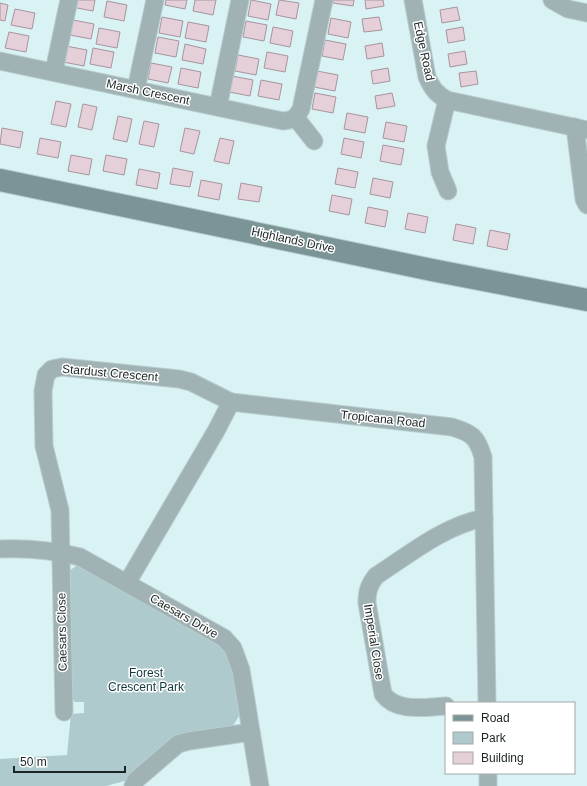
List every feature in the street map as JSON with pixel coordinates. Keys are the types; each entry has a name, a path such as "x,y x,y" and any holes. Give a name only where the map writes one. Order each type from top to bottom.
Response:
{"main road":[{"name":"Highlands Drive","path":"0,180 432,270 587,300"}],"street":[{"path":"54,71 68,0"},
{"path":"136,89 154,0"},
{"path":"218,107 240,0"},
{"path":"314,141 296,118 301,109 324,0"},
{"name":"Edge Road","path":"413,0 427,77 432,88 439,96 448,100 581,129"},
{"path":"552,0 563,7 587,13"},
{"name":"Marsh Crescent","path":"0,61 54,71 283,121 296,118"},
{"path":"448,100 436,151 440,172 448,191"},
{"path":"581,129 584,199 587,205"},
{"name":"Stardust Crescent","path":"61,552 60,510 44,446 43,433 44,382 46,375 52,369 62,367 179,379 191,382 230,402"},
{"path":"127,583 216,431 230,402"},
{"name":"Tropicana Road","path":"230,402 452,427 467,432 478,442 483,457 487,702"},
{"name":"Imperial Close","path":"445,706 396,706 388,701 383,694 367,602 367,593 370,584 376,576 436,536 466,521 484,518"},
{"name":"Caesars Drive","path":"0,549 61,552 87,560 224,638 233,648 241,670 260,786"},
{"name":"Caesars Close","path":"61,552 64,712"},
{"path":"133,786 136,780 178,744 251,732"},
{"path":"488,774 488,786"}],"green space":[{"name":"Forest Crescent Park","path":"76,566 83,566 221,647 231,657 239,716 232,727 185,736 128,780 106,786 0,786 0,759 67,755 71,714 84,713 84,702 75,702 72,699 69,571"}],"building":[{"path":"74,0 95,0 93,11 72,7"},
{"path":"166,0 187,0 185,9 165,5"},
{"path":"195,0 216,0 213,15 193,11"},
{"path":"251,0 271,4 268,20 248,16"},
{"path":"279,0 299,3 296,19 276,15"},
{"path":"333,0 354,0 353,6 333,3"},
{"path":"365,0 383,0 384,6 366,9"},
{"path":"107,1 127,5 124,21 104,17"},
{"path":"0,3 8,5 5,21 0,20"},
{"path":"457,7 460,20 442,23 440,10"},
{"path":"15,9 35,13 32,29 11,25"},
{"path":"162,17 183,21 180,37 159,33"},
{"path":"379,17 382,30 364,32 362,19"},
{"path":"331,18 351,22 348,38 328,34"},
{"path":"73,20 94,24 91,39 70,35"},
{"path":"246,21 267,25 264,41 243,37"},
{"path":"188,22 209,26 206,42 185,38"},
{"path":"273,27 293,31 290,47 270,43"},
{"path":"463,27 465,40 448,43 446,30"},
{"path":"99,28 120,32 117,48 96,44"},
{"path":"9,32 29,36 26,52 5,48"},
{"path":"158,37 179,41 176,57 155,53"},
{"path":"325,40 346,44 343,60 322,56"},
{"path":"382,43 384,56 367,59 365,46"},
{"path":"185,44 206,49 203,64 182,60"},
{"path":"66,46 87,50 84,66 63,62"},
{"path":"93,48 114,52 111,68 90,64"},
{"path":"465,51 467,64 450,67 448,54"},
{"path":"267,52 288,56 285,72 264,68"},
{"path":"238,55 259,59 256,75 235,71"},
{"path":"151,63 172,67 168,83 148,79"},
{"path":"181,68 201,72 198,88 178,84"},
{"path":"388,68 390,81 373,84 371,71"},
{"path":"317,71 338,75 335,91 314,87"},
{"path":"476,71 478,84 461,87 459,73"},
{"path":"232,76 253,80 250,96 229,92"},
{"path":"261,80 282,84 279,100 258,96"},
{"path":"315,93 336,97 333,113 312,109"},
{"path":"392,93 395,106 377,109 375,96"},
{"path":"56,101 71,104 66,127 51,124"},
{"path":"83,104 97,107 92,130 78,127"},
{"path":"347,113 368,117 365,133 344,129"},
{"path":"118,116 132,119 127,142 113,139"},
{"path":"144,121 159,124 154,147 139,144"},
{"path":"386,122 407,126 404,142 383,138"},
{"path":"2,128 23,132 20,148 0,144"},
{"path":"185,128 200,131 194,154 180,151"},
{"path":"40,138 61,142 58,158 37,154"},
{"path":"220,138 234,141 229,164 214,161"},
{"path":"344,138 364,142 361,158 341,154"},
{"path":"383,145 404,149 401,165 380,161"},
{"path":"71,155 92,159 89,175 68,171"},
{"path":"106,155 127,159 124,175 103,171"},
{"path":"173,168 193,172 190,187 170,184"},
{"path":"338,168 358,172 355,188 335,184"},
{"path":"139,169 160,173 157,189 136,185"},
{"path":"373,178 393,182 390,198 370,194"},
{"path":"201,180 222,184 219,200 198,196"},
{"path":"241,183 262,187 259,202 238,199"},
{"path":"332,195 352,199 349,215 329,211"},
{"path":"368,207 388,211 385,227 365,223"},
{"path":"408,213 428,217 425,233 405,229"},
{"path":"456,224 476,228 473,244 453,240"},
{"path":"490,230 510,234 507,250 487,246"}]}
